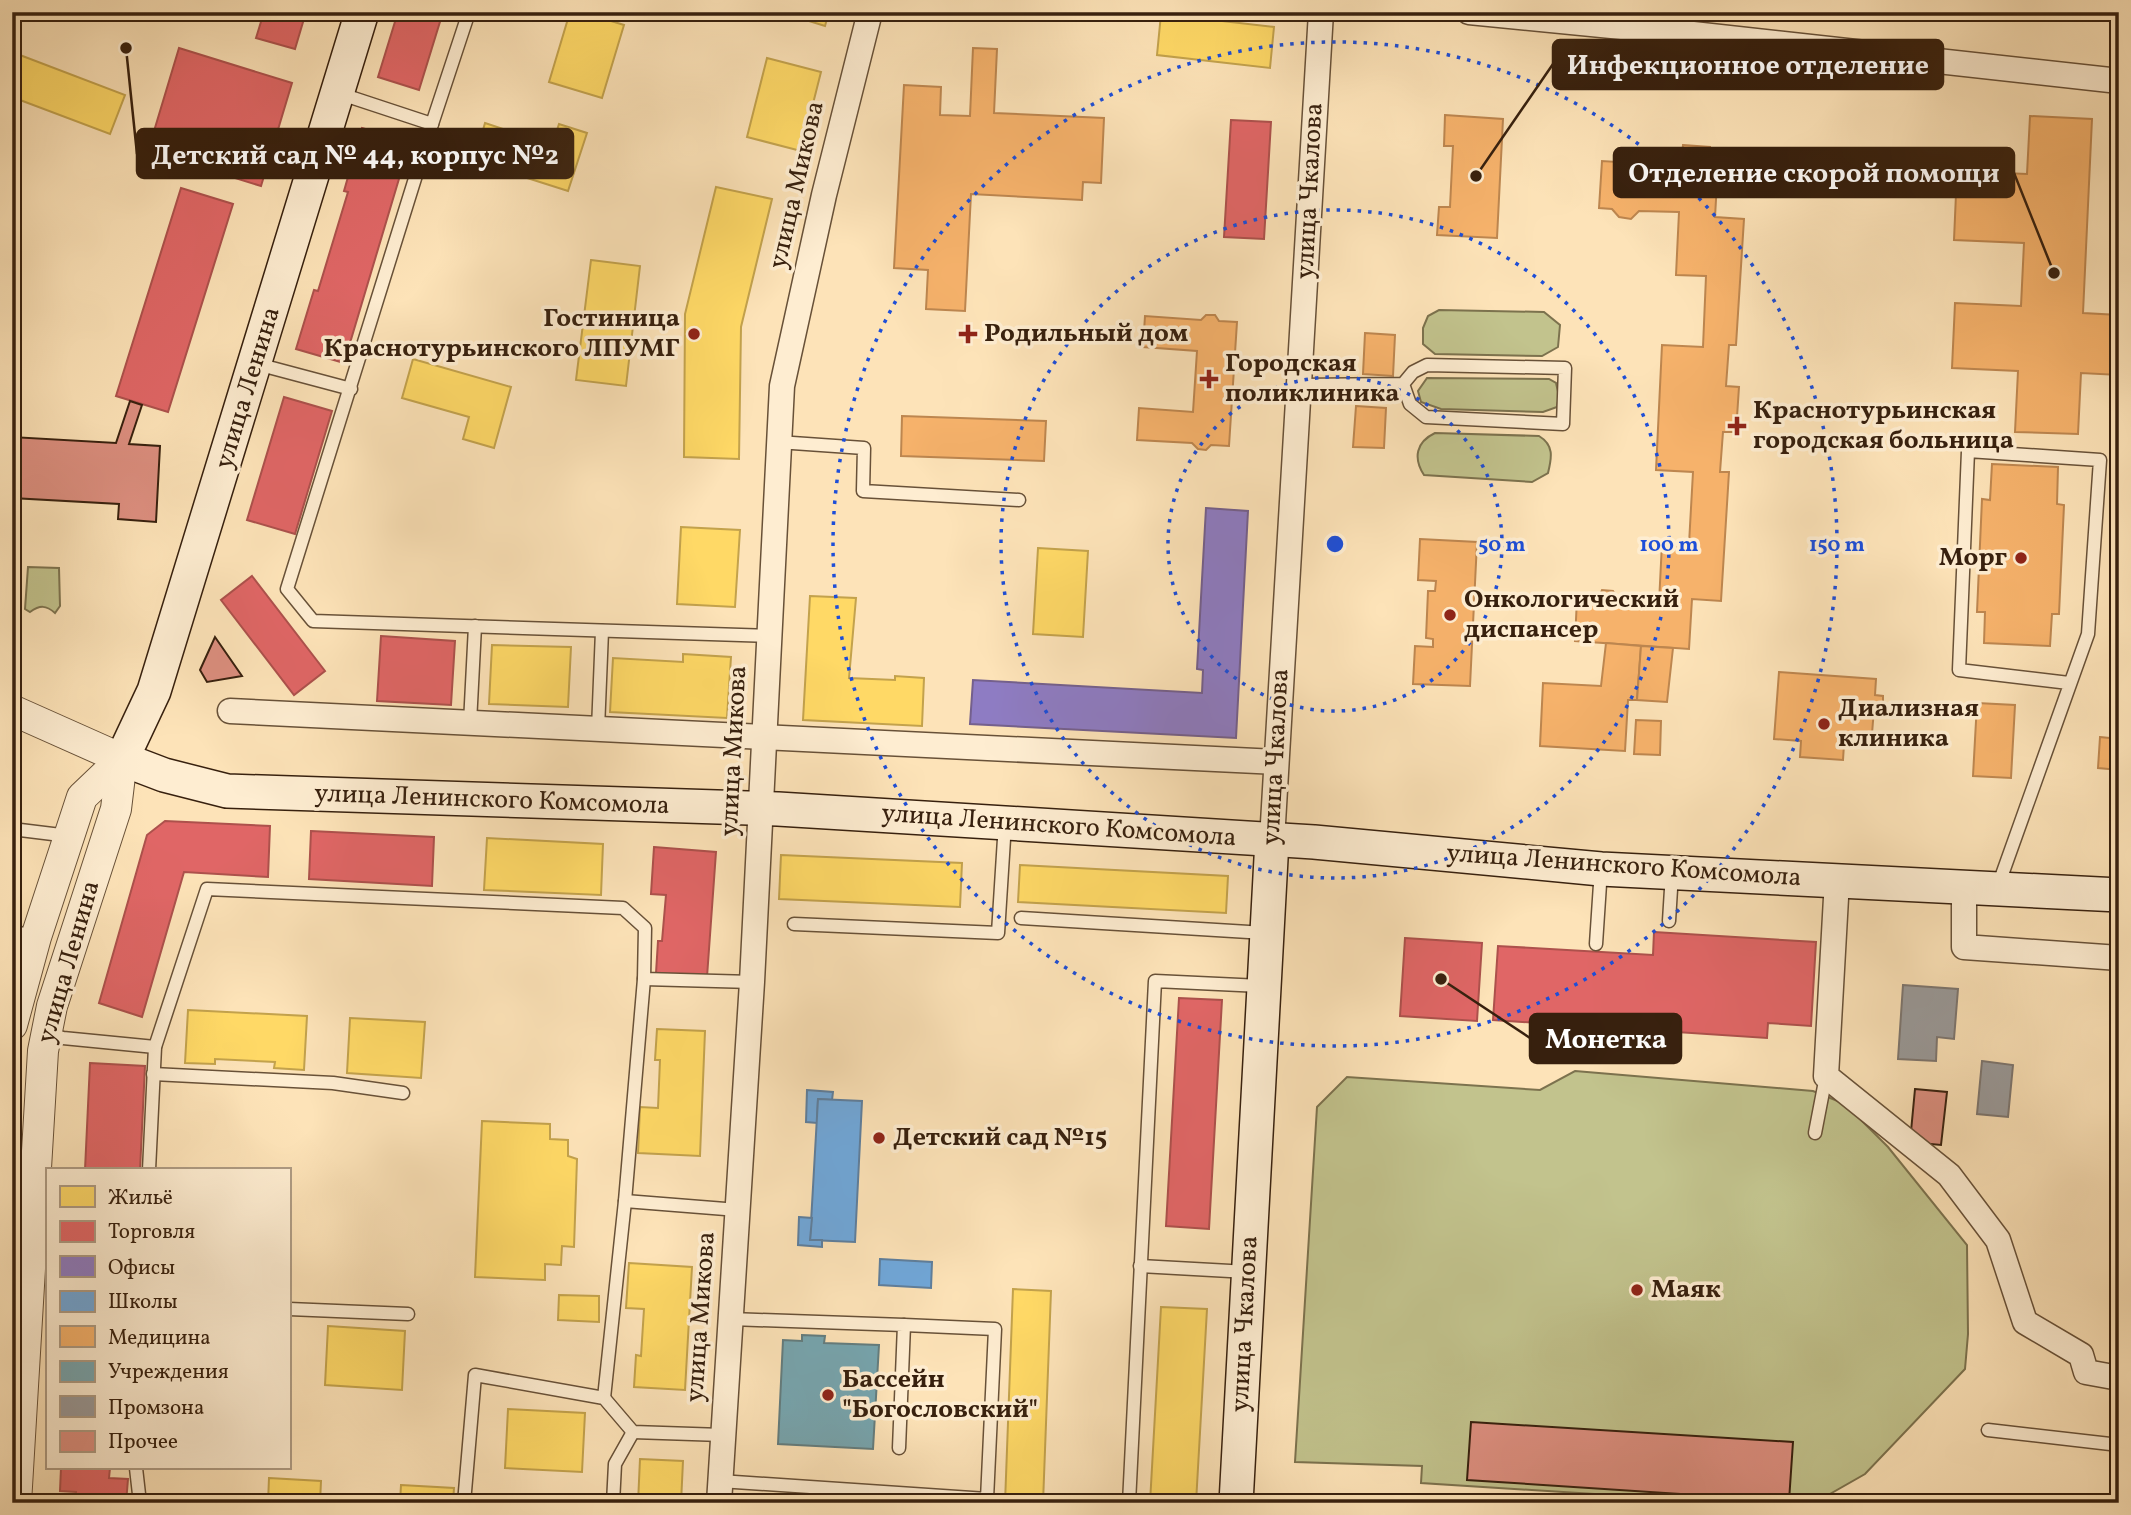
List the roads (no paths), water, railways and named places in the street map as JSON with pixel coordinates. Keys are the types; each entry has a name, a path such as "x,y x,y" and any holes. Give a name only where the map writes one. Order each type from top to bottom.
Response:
{"main road":[{"name":"улица Ленина","path":"122,759 154,691 362,12"},
{"name":"улица Ленинского Комсомола","path":"122,759 164,775 227,791 760,810 1005,822 1272,840 1601,869 2119,895"},
{"name":"улица Чкалова","path":"1236,1503 1272,840"}],"street":[{"name":"улица Микова","path":"720,1492 752,982 782,386 824,195 870,12"},
{"name":"улица Чкалова","path":"1272,840 1321,12"},
{"path":"1469,12 1693,34 2119,82"},
{"name":"улица Ленинского Комсомола","path":"12,710 122,759"},
{"path":"230,711 1275,762"},
{"name":"улица Ленина","path":"12,1025 24,934 70,836 82,797 122,759"},
{"name":"улица Ленина","path":"16,1503 45,1033 116,808 122,759"},
{"path":"1837,880 1826,1076 1949,1175 1998,1240 2025,1322 2081,1355 2086,1373 2119,1378"},
{"path":"1964,888 1964,947 2119,958"}],"lane":[{"path":"469,12 287,589 313,621 770,636"},
{"path":"338,93 432,124"},
{"path":"255,364 351,389"},
{"path":"1299,385 1403,384 1413,372 1427,365 1565,369 1563,424 1426,417 1410,404 1403,384"},
{"path":"778,442 863,448 863,491 1018,500"},
{"path":"1997,890 2088,634 2099,460 1968,452 1959,670 2069,683"},
{"path":"470,723 475,626"},
{"path":"598,729 602,631"},
{"path":"794,924 998,933 1005,822"},
{"path":"12,829 70,836"},
{"path":"1596,944 1601,869"},
{"path":"1670,921 1672,872"},
{"path":"149,1168 155,1047 206,889 623,908 645,928 644,979 625,1201 604,1398"},
{"path":"1021,918 1266,933"},
{"path":"644,979 752,982"},
{"path":"1129,1503 1154,981 1263,986"},
{"path":"45,1033 63,1038 155,1047"},
{"path":"153,1074 332,1083 403,1093"},
{"path":"1815,1133 1826,1076"},
{"path":"625,1201 738,1210"},
{"path":"1140,1266 1248,1272"},
{"path":"290,1309 408,1314"},
{"path":"720,1492 987,1499 995,1329 731,1319"},
{"path":"899,1448 904,1325"},
{"path":"464,1503 475,1375 604,1398 633,1432 722,1435"},
{"path":"1988,1430 2119,1445"},
{"path":"613,1503 615,1464 633,1432"},
{"path":"136,1470 140,1503"}],"place":[{"name":"Детский сад № 44, корпус №2","path":"126,48"},
{"name":"Инфекционное отделение","path":"1476,176"},
{"name":"Отделение скорой помощи","path":"2054,273"},
{"name":"Гостиница Краснотурьинского ЛПУМГ","path":"694,334"},
{"name":"Родильный дом","path":"968,334"},
{"name":"Городская поликлиника","path":"1209,379"},
{"name":"Краснотурьинская городская больница","path":"1737,426"},
{"name":"Морг","path":"2021,558"},
{"name":"Онкологический диспансер","path":"1450,615"},
{"name":"Диализная клиника","path":"1824,724"},
{"name":"Монетка","path":"1441,979"},
{"name":"Детский сад №15","path":"879,1138"},
{"name":"Маяк","path":"1637,1290"},
{"name":"Бассейн \"Богословский\"","path":"828,1395"}]}
